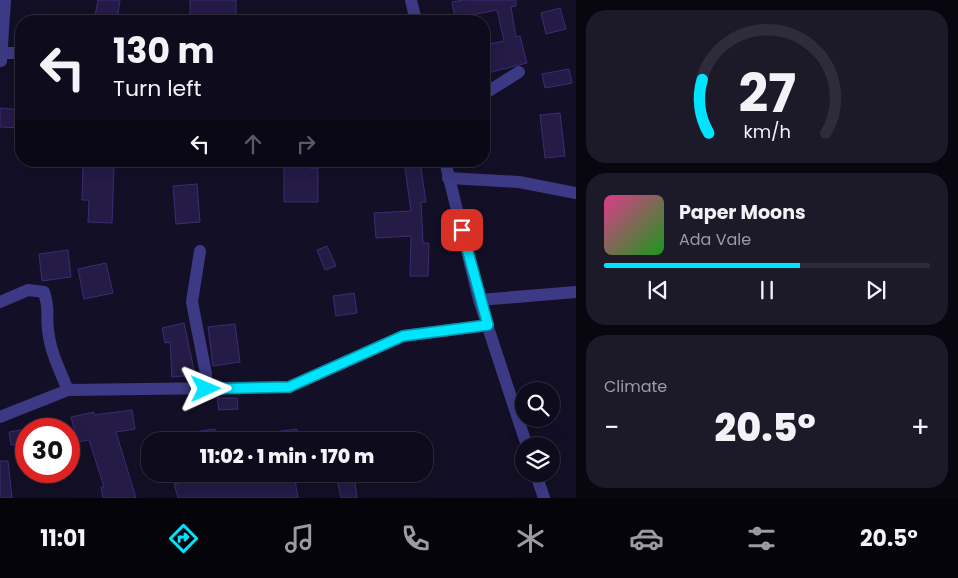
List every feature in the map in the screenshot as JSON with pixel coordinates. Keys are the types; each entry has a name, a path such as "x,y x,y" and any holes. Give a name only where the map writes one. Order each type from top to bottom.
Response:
{"street":[{"path":"5,0 1,57 15,54"},
{"path":"411,0 415,15"},
{"path":"490,90 519,72"},
{"path":"446,167 480,300 524,437"},
{"path":"448,178 519,182 576,193"},
{"path":"200,250 192,302 206,374 206,389"},
{"path":"0,302 28,290 44,292 49,308 48,329 55,358 68,390"},
{"path":"480,300 576,292"},
{"path":"0,416 68,390 289,387 403,336 488,325"},
{"path":"539,482 544,498"}],"building":[{"path":"98,0 120,0 118,15 95,15"},
{"path":"190,0 236,0 236,15 190,15"},
{"path":"463,0 516,0 516,6 511,7 516,37 520,36 527,63 490,72 490,44 504,41 497,10 471,15 454,15 452,2"},
{"path":"560,8 566,29 546,34 541,13"},
{"path":"569,69 572,83 545,88 542,74"},
{"path":"0,108 15,109 15,128 0,127"},
{"path":"560,113 565,156 545,158 540,115"},
{"path":"83,167 114,167 112,223 88,222 89,200 82,200"},
{"path":"284,167 318,168 318,202 284,202"},
{"path":"405,167 421,167 426,202 421,202 423,243 429,243 428,276 410,276 411,236 376,238 374,213 411,211"},
{"path":"197,184 200,222 176,224 173,186"},
{"path":"327,246 336,266 325,270 317,250"},
{"path":"68,250 71,277 42,281 39,254"},
{"path":"106,263 113,293 84,299 78,269"},
{"path":"354,293 357,313 336,316 333,296"},
{"path":"184,323 195,375 172,377 170,342 165,343 162,328"},
{"path":"235,324 240,362 213,366 208,327"},
{"path":"217,398 237,398 238,409 219,410"},
{"path":"132,410 135,429 116,432 136,498 103,498 101,487 104,487 89,440 80,442 80,418 71,417 94,412 94,415"},
{"path":"215,429 216,432 193,432"},
{"path":"297,429 298,432 274,432"},
{"path":"15,431 15,444 11,445 9,432"},
{"path":"0,461 8,461 12,498 0,498"},
{"path":"182,482 295,482 298,498 178,498 174,484"},
{"path":"338,482 355,482 357,498 341,498"}],"route":[{"path":"206,389 289,387 403,336 488,325 462,230"}]}
